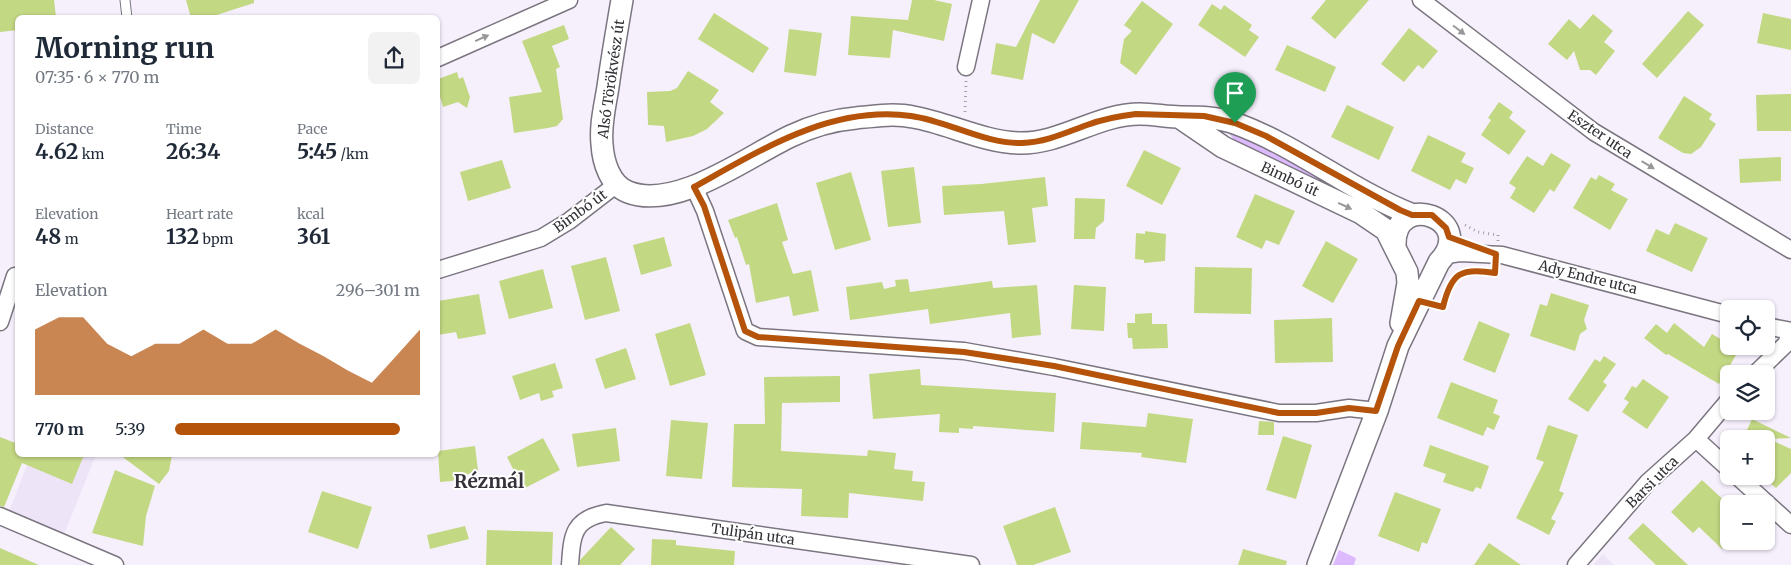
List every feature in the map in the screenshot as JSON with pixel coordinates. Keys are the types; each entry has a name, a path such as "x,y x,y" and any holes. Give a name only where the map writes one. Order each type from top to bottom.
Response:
{"street":[{"path":"440,57 569,0"},
{"name":"Alsó Törökvész út","path":"616,184 605,161 602,144 602,122 622,0"},
{"path":"966,67 981,0"},
{"name":"Eszter utca","path":"1421,0 1594,132 1791,250"},
{"name":"Bimbó út","path":"440,269 541,238 569,221 616,184 628,192 655,195 680,193 768,147 820,124 879,116 911,116 996,140 1020,143 1064,135 1088,124 1113,117 1136,114 1179,117 1204,116 1243,126 1266,136 1412,215 1432,215 1446,228 1445,252 1398,346 1376,411 1318,565"},
{"name":"Bimbó út","path":"1179,117 1223,147 1361,213 1386,230 1407,272 1408,283 1398,346"},
{"path":"694,187 704,206 745,331 758,337 964,352 1054,366 1279,413 1316,413 1349,408 1376,411"},
{"path":"1412,215 1399,226 1398,252 1414,267 1422,268 1445,252"},
{"name":"Ady Endre utca","path":"1445,252 1496,254 1646,291 1720,312"},
{"path":"0,322 11,276"},
{"path":"1764,365 1787,342 1790,332 1775,328"},
{"name":"Barsi utca","path":"1576,565 1648,482 1696,439 1720,411"},
{"path":"1696,439 1720,461"},
{"path":"1747,485 1791,525"},
{"name":"Tulipán utca","path":"570,565 572,539 578,526 590,516 606,513 971,565"},
{"path":"0,516 115,565"}],"lane":[{"path":"125,0 128,15"}],"path":[{"path":"965,130 966,67"},
{"path":"1419,301 1443,307 1448,287 1458,275 1474,269"}],"shaded area":[{"path":"1228,131 1238,133 1355,193 1349,199 1234,140"},
{"path":"30,457 95,457 61,542 6,519"},
{"path":"1339,550 1356,558 1354,565 1333,565"},
{"path":"1603,554 1614,565 1593,565"}],"building":[{"path":"0,0 54,0 56,15 15,15 15,30 0,32"},
{"path":"186,0 254,0 254,3 216,15 190,15"},
{"path":"912,0 934,0 952,4 944,41 893,30 890,58 848,55 851,16 908,20"},
{"path":"1040,0 1079,0 1054,44 1032,33 1023,80 991,74 996,43 1016,47"},
{"path":"1326,0 1369,0 1335,39 1311,18"},
{"path":"1142,1 1173,24 1136,75 1120,63 1124,39 1132,31 1124,25"},
{"path":"1212,4 1221,10 1224,5 1252,25 1249,30 1259,37 1245,57 1198,25"},
{"path":"1688,11 1704,25 1657,78 1642,64"},
{"path":"714,13 769,48 753,73 698,39"},
{"path":"1763,13 1791,19 1791,50 1757,43"},
{"path":"1593,14 1613,31 1604,42 1615,51 1596,75 1590,70 1580,70 1574,51 1567,60 1548,44 1569,19 1580,29"},
{"path":"564,25 569,39 552,46 560,67 556,69 563,119 557,126 514,133 509,97 542,92 522,41"},
{"path":"1409,28 1438,51 1423,69 1418,65 1404,82 1381,64"},
{"path":"789,29 822,33 816,76 784,72"},
{"path":"1287,45 1336,67 1325,92 1275,70"},
{"path":"688,71 719,90 710,102 724,113 707,129 693,136 666,142 664,126 648,125 647,92 670,91 677,88"},
{"path":"457,72 459,79 463,77 470,97 467,108 458,102 443,107 440,97 440,78"},
{"path":"1791,94 1791,131 1757,131 1756,95"},
{"path":"1684,96 1712,114 1709,119 1716,124 1701,147 1691,154 1683,153 1658,138"},
{"path":"1499,102 1513,112 1509,118 1526,131 1509,155 1481,135 1491,120 1488,118"},
{"path":"1347,105 1394,127 1379,160 1331,137"},
{"path":"1428,135 1466,153 1461,162 1474,168 1466,184 1456,179 1450,190 1411,171"},
{"path":"1144,150 1181,168 1162,205 1126,186"},
{"path":"1551,153 1571,165 1554,192 1550,189 1534,213 1510,198 1516,188 1509,183 1527,156 1543,166"},
{"path":"1781,157 1781,181 1740,183 1739,159"},
{"path":"502,160 511,188 468,201 460,172"},
{"path":"914,167 921,223 888,227 881,171"},
{"path":"851,172 871,240 835,250 816,183"},
{"path":"1599,175 1615,184 1611,190 1628,199 1610,230 1573,208 1591,177 1596,180"},
{"path":"1045,177 1048,206 1032,208 1036,242 1008,245 1004,211 944,215 942,186"},
{"path":"1255,194 1295,211 1279,245 1266,240 1262,249 1236,237"},
{"path":"1075,198 1105,199 1104,221 1096,228 1095,239 1074,239"},
{"path":"777,203 788,240 782,242 793,274 811,270 819,311 793,316 789,296 756,303 749,264 746,265 737,237 735,238 728,220"},
{"path":"1675,223 1708,238 1692,272 1646,251 1656,229 1669,235"},
{"path":"1145,231 1166,234 1165,261 1144,263 1144,260 1135,259 1136,233 1145,234"},
{"path":"664,237 672,266 641,275 633,245"},
{"path":"1326,241 1358,259 1333,303 1302,286"},
{"path":"606,257 620,311 585,320 571,266"},
{"path":"1195,267 1252,268 1251,314 1194,313"},
{"path":"543,269 553,308 509,319 499,281"},
{"path":"908,279 910,292 992,281 993,288 1037,285 1041,335 1012,338 1010,313 930,324 928,309 850,320 846,287 882,282 884,289 896,286 895,280"},
{"path":"1074,285 1106,287 1104,331 1071,329"},
{"path":"1551,293 1589,305 1584,320 1587,329 1580,334 1575,351 1530,336 1540,304 1547,306"},
{"path":"479,294 486,334 458,339 456,332 440,335 440,301"},
{"path":"1152,313 1152,324 1167,324 1168,348 1133,349 1132,338 1128,338 1127,323 1135,323 1135,314"},
{"path":"1332,318 1333,362 1275,363 1274,320"},
{"path":"1479,321 1510,334 1495,373 1463,360"},
{"path":"690,323 706,375 670,386 655,334"},
{"path":"1674,323 1704,347 1712,334 1720,339 1720,355 1736,355 1730,365 1720,365 1719,384 1668,354 1666,355 1644,338 1656,324 1667,333"},
{"path":"626,348 636,379 605,389 595,359"},
{"path":"1604,356 1616,364 1603,382 1607,385 1588,412 1568,399 1595,359 1600,362"},
{"path":"555,363 563,388 552,391 554,397 541,401 539,393 520,400 512,376"},
{"path":"920,369 921,385 1056,393 1054,432 973,426 973,429 959,428 959,433 939,432 940,414 873,419 869,374"},
{"path":"840,376 840,402 782,403 781,451 867,456 868,450 896,453 894,469 913,471 912,481 925,482 923,501 849,493 848,518 801,516 802,489 732,487 734,424 765,424 764,377"},
{"path":"1643,379 1669,397 1647,429 1622,412 1629,402 1624,399 1632,386 1636,388"},
{"path":"1451,382 1498,400 1493,413 1500,416 1494,430 1487,427 1483,436 1437,418"},
{"path":"1148,413 1193,419 1186,463 1141,457 1142,453 1080,449 1082,422 1146,427"},
{"path":"671,420 708,423 702,479 666,476"},
{"path":"1752,420 1754,420 1775,430 1747,430"},
{"path":"1259,421 1274,422 1274,435 1258,435"},
{"path":"1548,425 1578,435 1559,491 1564,493 1551,519 1556,521 1549,535 1516,518 1544,462 1536,459"},
{"path":"616,428 620,461 577,467 572,434"},
{"path":"1775,430 1791,438 1775,439"},
{"path":"1283,436 1312,445 1296,499 1266,490"},
{"path":"0,437 15,443 15,457 83,457 72,484 22,463 4,507 0,506"},
{"path":"543,438 560,470 523,489 507,457"},
{"path":"1775,442 1791,449 1791,473 1776,488 1773,485 1775,485"},
{"path":"1430,445 1489,466 1481,489 1476,487 1473,492 1443,482 1446,474 1423,466"},
{"path":"475,446 478,470 452,481 440,482 438,457 440,457 440,451"},
{"path":"123,457 172,457 169,471 159,484"},
{"path":"115,470 155,486 146,516 143,546 92,533"},
{"path":"1702,480 1720,497 1720,547 1699,527 1693,533 1671,512"},
{"path":"322,491 372,507 358,549 308,532"},
{"path":"1395,492 1441,509 1427,544 1422,542 1419,552 1378,536"},
{"path":"1055,507 1071,552 1033,565 1017,565 1003,526"},
{"path":"1643,523 1688,565 1656,565 1628,538"},
{"path":"465,526 469,539 430,549 427,535"},
{"path":"611,527 635,549 620,565 580,565 580,560"},
{"path":"487,530 553,532 552,565 486,565"},
{"path":"652,539 676,540 676,545 735,551 734,565 651,565"},
{"path":"1489,543 1521,565 1474,565"},
{"path":"0,548 39,565 0,565"},
{"path":"1243,549 1287,561 1286,565 1238,565"}],"district":[{"name":"Rézmál","path":"489,481"}],"route":[{"path":"1136,114 1159,114 1179,117 1204,116 1235,123 1266,136 1400,210 1412,215 1432,215 1440,220 1446,228 1449,237 1496,254 1495,273 1474,269 1458,275 1448,287 1443,307 1419,301 1398,346 1376,411 1349,408 1316,413 1279,413 1054,366 964,352 758,337 745,331 704,206 694,187 791,136 820,124 852,118 911,116 996,140 1020,143 1064,135 1088,124 1113,117 1136,114"}]}
